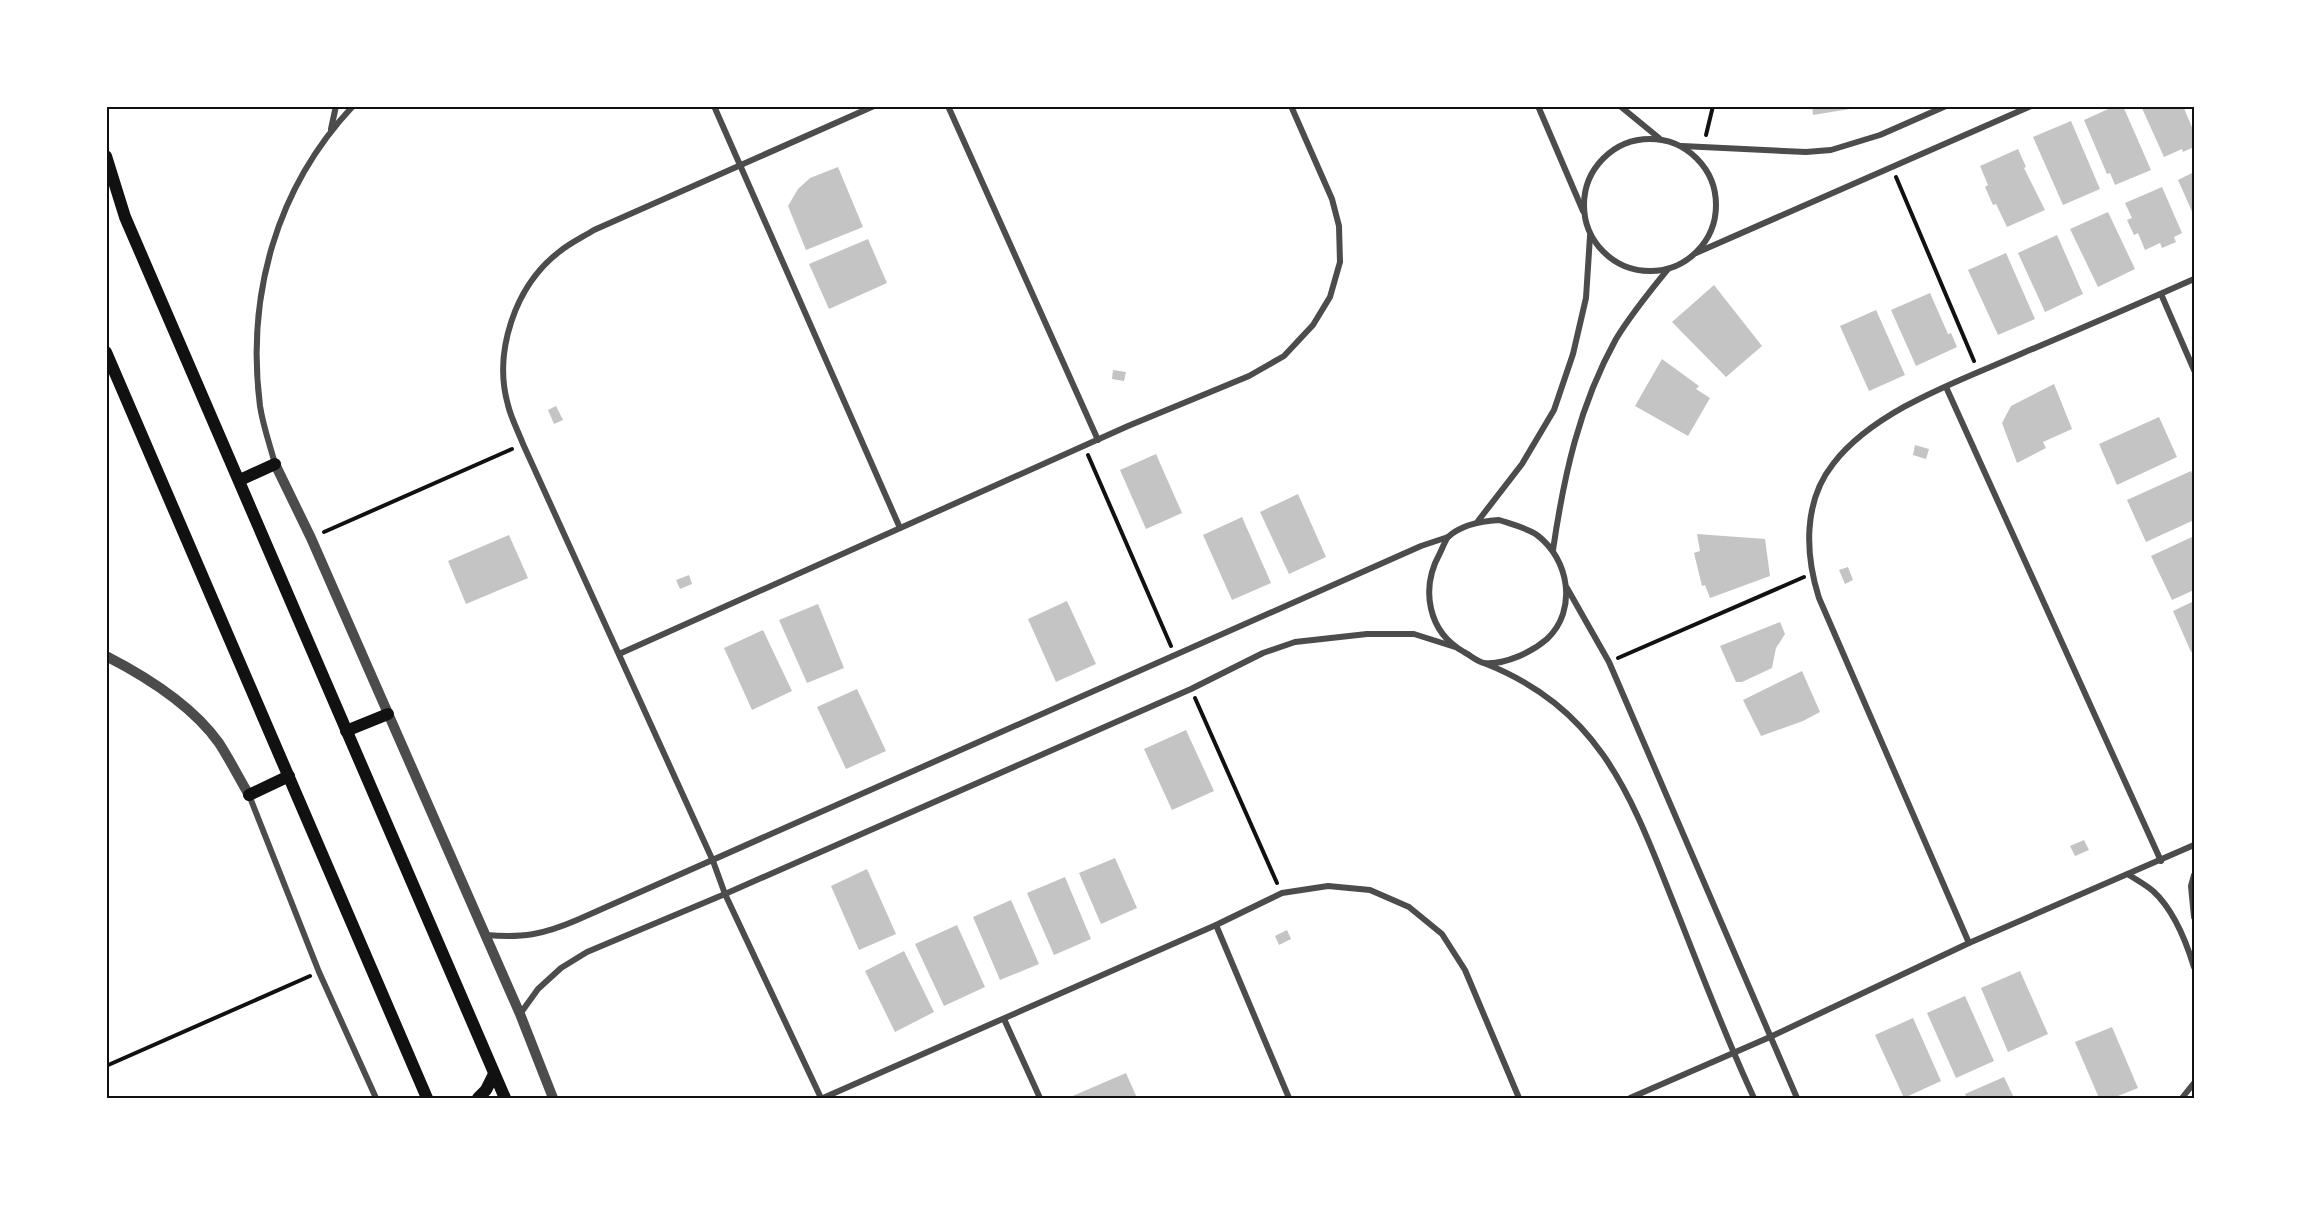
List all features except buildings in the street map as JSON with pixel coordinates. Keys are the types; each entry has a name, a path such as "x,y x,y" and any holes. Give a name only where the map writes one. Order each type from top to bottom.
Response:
{"main road":[{"path":"106,156 126,217 505,1098"},
{"path":"106,352 427,1098"},
{"path":"240,480 275,464"},
{"path":"346,731 388,714"},
{"path":"249,795 289,776"},
{"path":"478,1098 486,1090 494,1074"}],"street":[{"path":"331,129 336,106"},
{"path":"353,106 331,129 293,190 272,243 260,298 257,354 261,408 275,464 311,538 520,1014 553,1098"},
{"path":"714,106 900,528"},
{"path":"874,106 594,230 558,252 530,283 511,321 503,363 508,405 524,444 713,861 725,894 822,1098 1216,925 1282,893 1328,885 1370,890 1409,907 1442,934 1465,970 1519,1098"},
{"path":"948,106 1098,440"},
{"path":"619,654 1084,446 1249,376 1284,356 1313,325 1329,297 1340,262 1339,226 1332,199 1291,106"},
{"path":"485,935 516,937 547,933 1421,546 1449,537 1478,521 1522,464 1554,410 1573,354 1586,298 1590,235 1584,212 1538,106"},
{"path":"1620,106 1659,139"},
{"path":"1584,212 1585,188 1596,166 1613,149 1635,140 1659,139 1681,146 1703,148 1797,152 1831,150 1880,135 1946,106"},
{"path":"1590,235 1604,253 1623,266 1645,271 1668,268 1683,262 1695,253 1892,169 2031,106"},
{"path":"1681,146 1698,158 1710,176 1716,196 1715,217 1708,236 1695,253"},
{"path":"1552,550 1564,479 1581,421 1602,367 1636,309 1668,268"},
{"path":"1969,943 1819,598 1811,574 1810,514 1823,480 1833,464 1873,426 1946,387 2194,279"},
{"path":"2161,294 2194,370"},
{"path":"1946,387 2161,861"},
{"path":"1478,521 1499,520 1535,534 1552,550 1563,568 1567,588 1609,662 1797,1098"},
{"path":"1449,537 1436,561 1428,584 1430,607 1439,630 1455,647"},
{"path":"1484,663 1513,659 1535,649 1553,633 1564,612 1567,588"},
{"path":"520,1014 538,989 561,968 587,952 725,894 1191,689 1263,653 1303,640 1367,633 1414,634 1455,647 1484,663 1513,674 1549,697 1576,722 1607,760 1637,813 1733,1053 1754,1098"},
{"path":"106,656 155,684 199,721 218,742 249,795 319,972 376,1098"},
{"path":"1630,1098 1770,1037 1969,943 2194,845"},
{"path":"2194,874 2191,886 2194,918"},
{"path":"2129,875 2151,890 2169,911 2188,948 2194,967"},
{"path":"1216,925 1289,1098"},
{"path":"1004,1019 1040,1098"},
{"path":"2182,1098 2194,1083"}],"path":[{"path":"1703,148 1713,106"},
{"path":"1892,169 1979,372"},
{"path":"311,538 524,444"},
{"path":"1084,446 1175,655"},
{"path":"1609,662 1811,574"},
{"path":"1191,689 1282,893"},
{"path":"106,1066 319,972"}]}
